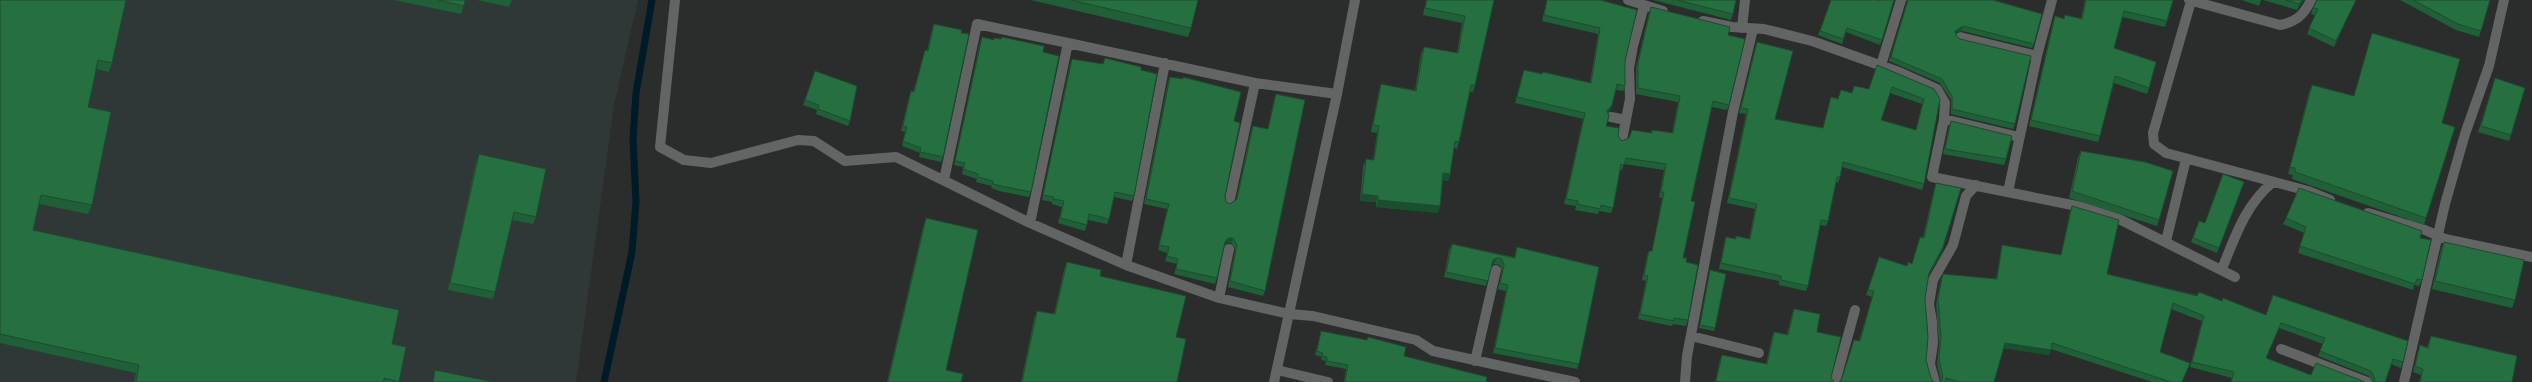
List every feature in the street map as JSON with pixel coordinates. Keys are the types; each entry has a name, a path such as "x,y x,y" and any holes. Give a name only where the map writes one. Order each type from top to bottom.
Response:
{"street":[{"path":"675,0 660,147 684,160 711,163 798,140 814,141 845,161 896,157 1030,223 1126,265 1219,298 1289,314 1313,316 1416,340 1433,351 1575,382"},
{"path":"1274,382 1337,94 1355,0"},
{"path":"1628,0 1671,13"},
{"path":"1742,28 1745,0"},
{"path":"1881,65 1901,0"},
{"path":"2008,192 2036,56 2052,0"},
{"path":"2311,0 2306,11 2294,22 2280,25 2190,0 2153,133 2154,144 2166,153 2308,191 2344,205"},
{"path":"2404,382 2437,235 2465,134 2489,66 2504,0"},
{"path":"1622,140 1630,99 1629,68 1633,46 1644,6"},
{"path":"1691,18 1742,28 1780,32 1812,41 1881,65 1937,89 1945,103 1944,119 1932,177 2008,192 2097,212 2119,219 2235,276"},
{"path":"944,180 977,24 1255,83 1337,94"},
{"path":"1685,382 1691,336 1733,112 1753,29"},
{"path":"1960,37 2036,56"},
{"path":"1030,223 1068,43"},
{"path":"1126,265 1165,63"},
{"path":"1230,203 1255,83"},
{"path":"1611,117 1626,120"},
{"path":"1944,119 2019,137"},
{"path":"2166,241 2186,159"},
{"path":"2222,270 2245,212 2261,192 2273,182"},
{"path":"1935,382 1930,364 1933,343 1932,321 1929,304 1933,280 1953,245 1966,196 1976,185"},
{"path":"2358,210 2437,235 2445,239 2532,257"},
{"path":"1219,298 1228,249"},
{"path":"1475,360 1496,270"},
{"path":"1835,382 1855,310"},
{"path":"1691,336 1759,353"},
{"path":"2281,349 2367,382"},
{"path":"1277,370 1328,382"}],"shaded area":[{"path":"0,0 638,0 614,105 576,382 0,382"}],"building":[{"path":"0,0 126,0 112,63 98,60 88,107 111,112 92,205 41,195 33,230 399,310 392,344 406,347 399,382 384,378 384,382 136,382 139,365 0,334"},
{"path":"438,0 465,0 464,6"},
{"path":"1071,0 1198,0 1191,28"},
{"path":"1427,0 1494,0 1475,85 1471,85 1459,142 1455,141 1450,174 1443,173 1440,206 1378,200 1378,196 1362,194 1366,159 1374,160 1379,126 1373,125 1381,84 1416,91 1424,47 1458,53 1465,16 1425,8"},
{"path":"1547,0 1600,0 1637,10 1625,61 1625,86 1617,84 1612,105 1607,111 1609,116 1606,126 1619,128 1618,136 1622,141 1629,138 1632,130 1652,133 1652,130 1673,133 1680,96 1638,88 1638,63 1651,7 1730,27 1728,35 1745,39 1729,105 1713,101 1691,201 1695,202 1683,258 1687,258 1686,262 1698,265 1688,320 1674,318 1674,321 1640,314 1648,276 1644,275 1649,251 1652,251 1664,192 1661,192 1666,164 1626,158 1624,165 1621,164 1613,208 1601,205 1600,209 1577,204 1578,201 1566,199 1585,113 1517,97 1524,70 1542,74 1543,72 1591,83 1600,28 1544,15"},
{"path":"1677,0 1736,0 1733,14"},
{"path":"1831,0 1894,0 1882,40 1847,28 1843,39 1820,31"},
{"path":"1908,0 1993,0 2042,14 2034,44 1963,26 1955,31 1956,35 1960,39 2031,56 2015,124 1952,109 1952,96 1942,79 1891,57"},
{"path":"2086,0 2173,0 2167,21 2124,11 2114,48 2156,62 2149,88 2115,76 2100,136 2031,120 2055,16 2064,19 2065,15 2082,19"},
{"path":"2286,0 2302,0 2299,4"},
{"path":"2317,0 2356,0 2336,41 2309,28 2318,9 2313,8"},
{"path":"2413,0 2490,0 2481,31 2458,24"},
{"path":"934,24 962,30 961,33 969,34 943,157 920,152 921,148 903,141 907,127 903,126 911,91 914,92 925,50 928,51"},
{"path":"2372,33 2460,59 2442,123 2455,127 2426,218 2295,172 2295,168 2290,167 2312,85 2354,96"},
{"path":"982,37 994,40 994,38 1001,39 1002,37 1044,46 1043,52 1059,56 1031,192 993,184 993,181 978,177 978,174 963,169 965,163 955,161"},
{"path":"1757,42 1793,51 1775,119 1823,128 1831,97 1838,99 1841,90 1852,93 1854,86 1869,89 1877,65 1934,89 1940,99 1924,184 1843,162 1840,177 1837,177 1828,221 1821,220 1808,286 1781,280 1781,276 1721,263 1726,237 1736,239 1736,236 1750,239 1757,204 1729,198 1748,109 1741,108","holes":["1892,87 1924,99 1916,130 1881,120"]},
{"path":"1105,58 1141,67 1141,70 1157,74 1134,196 1115,192 1109,219 1089,214 1087,225 1060,218 1064,201 1043,195 1072,59 1103,64"},
{"path":"815,71 857,86 850,121 818,109 819,105 805,100"},
{"path":"1170,77 1183,79 1183,77 1241,92 1234,121 1240,123 1225,196 1226,202 1230,204 1237,199 1253,126 1268,129 1276,94 1305,100 1265,291 1230,281 1237,245 1233,238 1228,238 1225,242 1217,278 1176,269 1178,259 1167,256 1169,247 1159,245 1169,204 1146,199"},
{"path":"2495,78 2525,88 2511,135 2481,126"},
{"path":"1951,121 2012,136 2006,159 1945,149"},
{"path":"2081,151 2145,162 2173,171 2159,220 2072,191"},
{"path":"479,154 546,169 536,217 514,212 495,292 450,283"},
{"path":"2223,174 2244,182 2219,248 2193,238 2199,221 2205,223"},
{"path":"1936,183 1961,188 1943,247 1929,273 1925,298 1928,337 1926,360 1931,378 1934,382 1839,382 1841,381 1854,340 1860,341 1874,291 1868,290 1879,257 1907,266 1908,262 1912,264 1920,237 1924,238"},
{"path":"2299,188 2422,231 2420,238 2431,240 2422,280 2417,279 2415,284 2300,246 2306,227 2286,218"},
{"path":"2072,206 2119,220 2107,274 2197,296 2199,292 2222,301 2223,298 2266,315 2273,295 2408,341 2403,362 2393,359 2385,382 2373,382 2375,379 2371,371 2320,351 2325,338 2281,323 2266,358 2311,375 2316,363 2365,382 2231,382 2234,372 2192,362 2204,316 2173,303 2160,352 2190,363 2182,382 2171,382 2052,343 2051,350 2005,343 1994,382 1961,382 1946,378 1945,382 1939,382 1943,378 1939,358 1941,337 1938,299 1943,274 1997,279 2002,245 2061,255"},
{"path":"926,218 978,230 946,370 963,374 961,382 888,382"},
{"path":"2444,242 2524,260 2515,300 2435,281"},
{"path":"1452,244 1515,258 1517,247 1599,267 1579,364 1495,348 1508,285 1500,283 1504,265 1502,259 1497,258 1493,260 1488,281 1446,272"},
{"path":"1067,262 1101,270 1100,276 1186,296 1176,337 1186,339 1177,382 1022,382 1037,311 1055,314"},
{"path":"1710,270 1726,274 1715,328 1700,325"},
{"path":"1794,309 1820,314 1817,332 1841,337 1831,378 1834,382 1716,381 1722,355 1767,364 1774,332 1788,335"},
{"path":"1321,331 1367,340 1368,337 1406,347 1404,356 1487,377 1486,382 1345,382 1348,365 1327,361 1327,357 1322,356 1323,353 1317,351"},
{"path":"2431,336 2517,356 2512,382 2420,382 2423,369 2415,366 2420,345 2428,348"},
{"path":"435,370 493,382 433,382"}],"waterway":[{"path":"604,382 632,252 636,202 633,139 636,93 652,0"}]}
